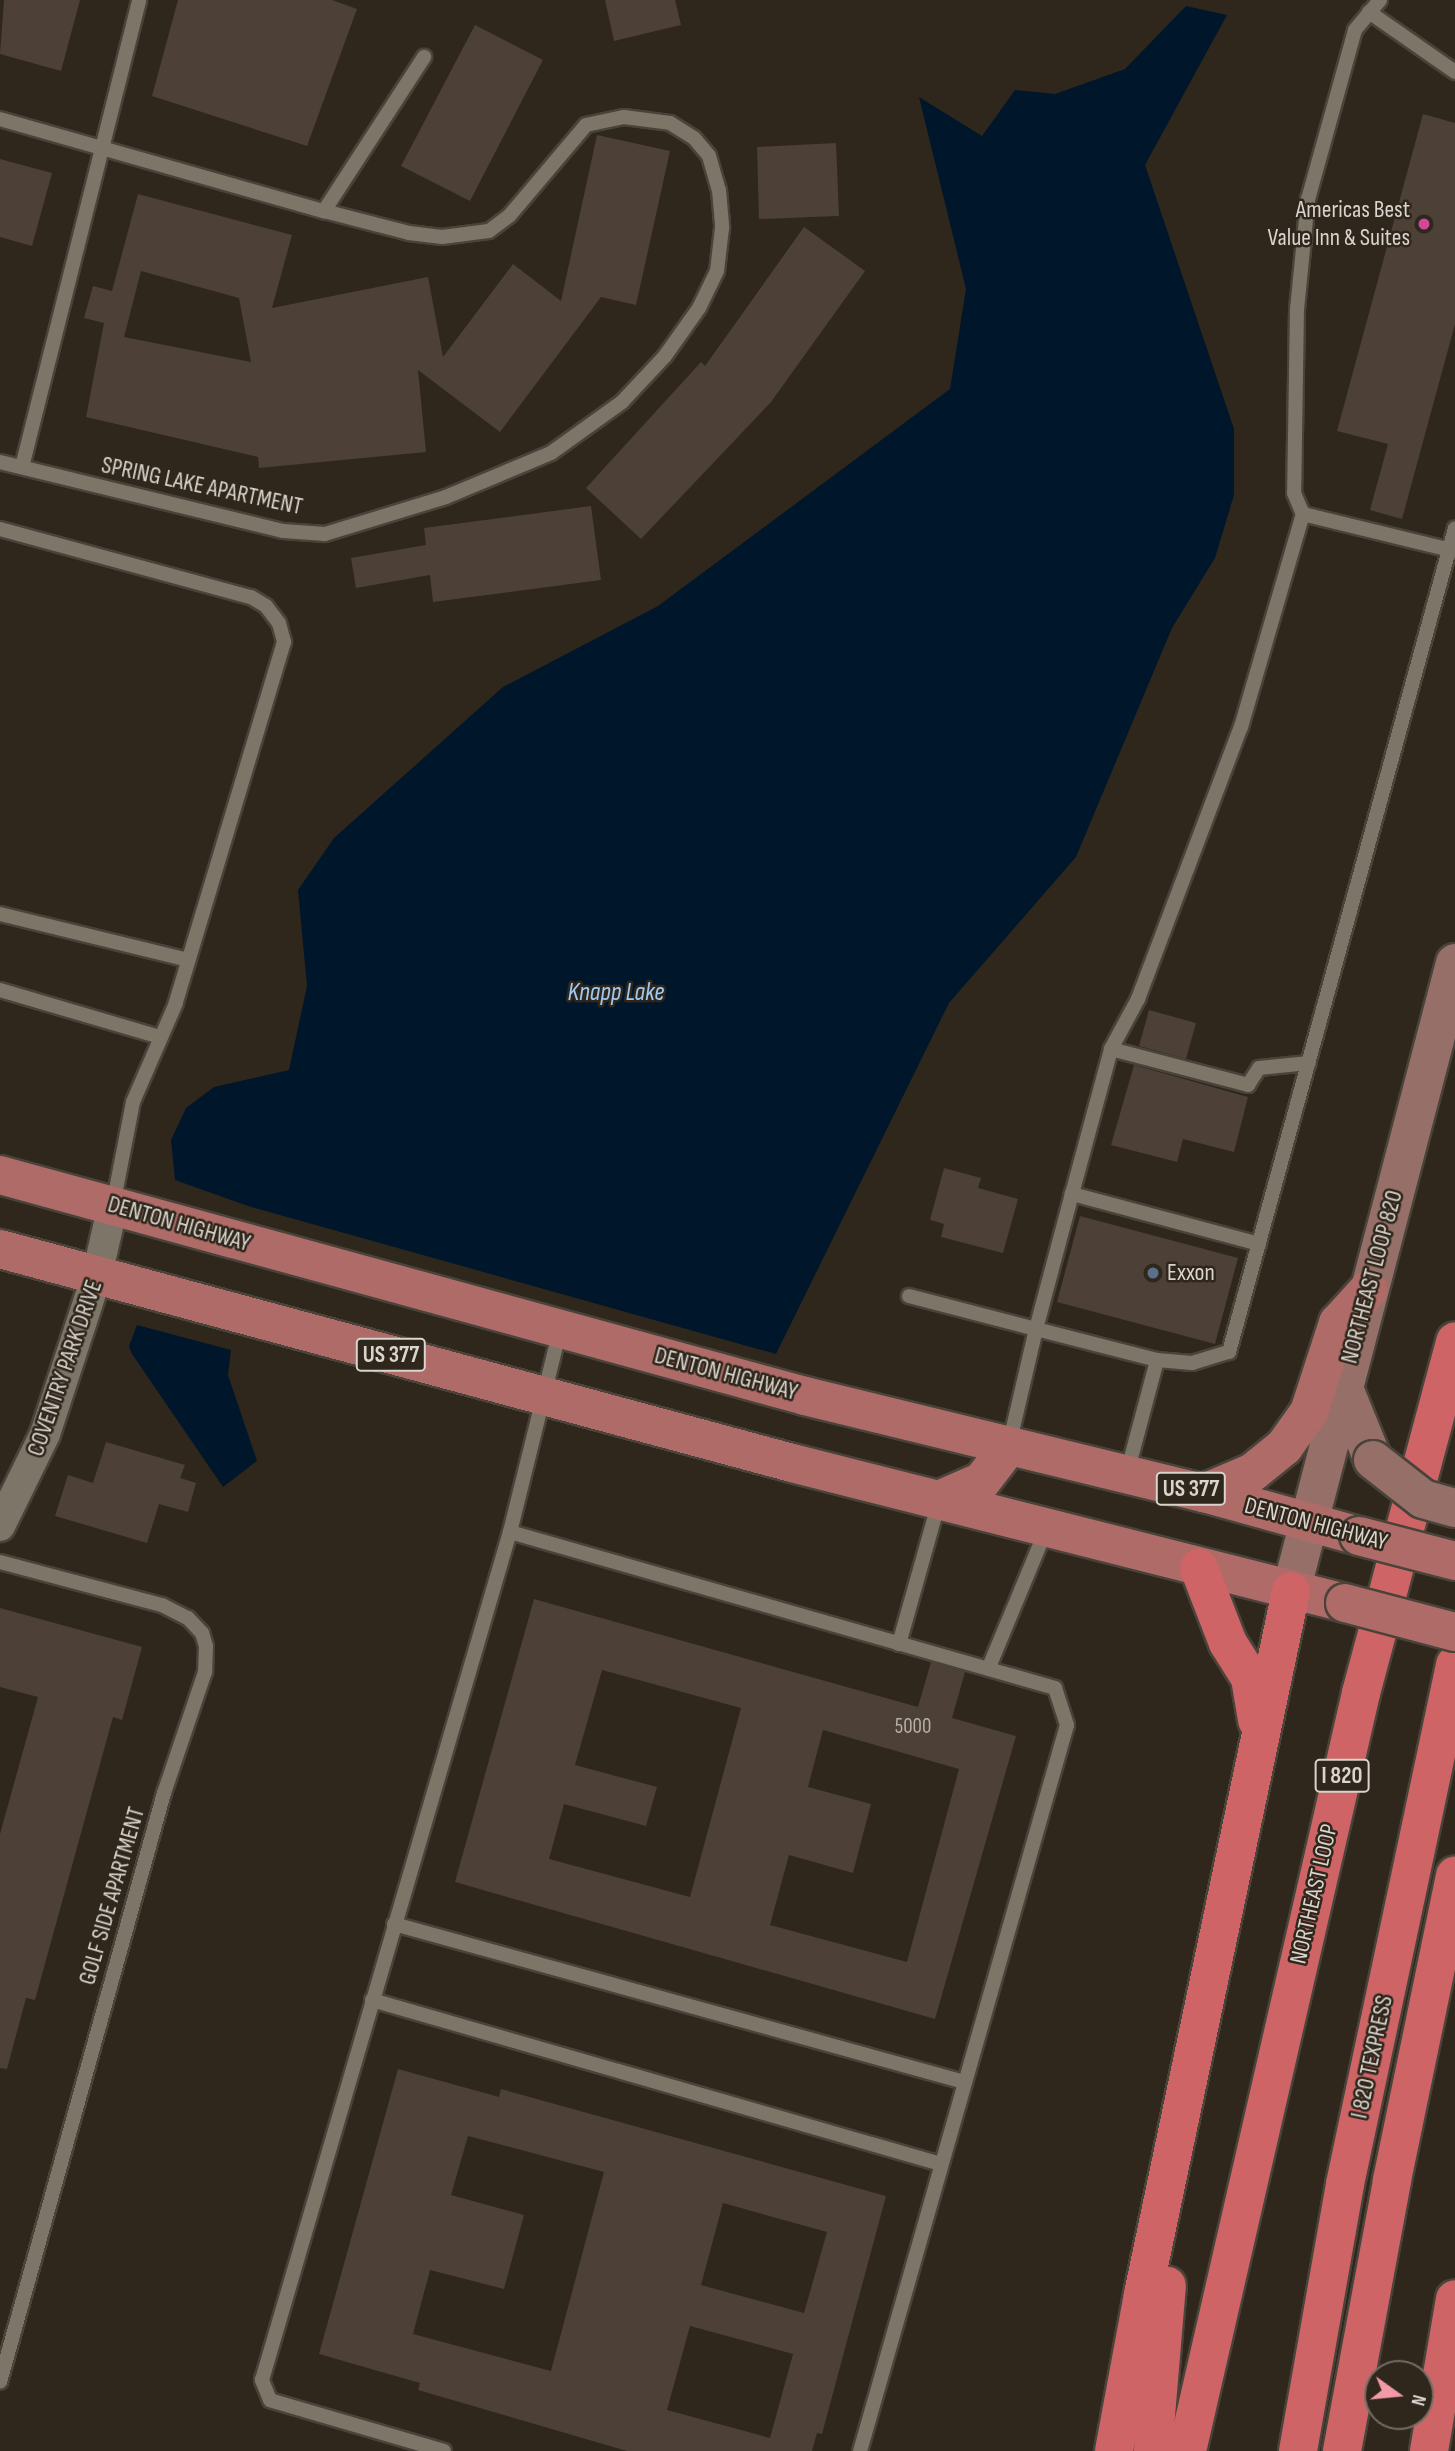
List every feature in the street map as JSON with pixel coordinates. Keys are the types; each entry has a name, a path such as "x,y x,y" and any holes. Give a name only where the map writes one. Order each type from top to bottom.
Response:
{"highway":[{"name":"NORTHEAST LOOP","path":"1187,2451 1361,1693 1455,1341"},
{"path":"1199,1568 1228,1643 1250,1678 1259,1729"},
{"path":"1114,2451 1184,2179 1183,2111 1259,1729 1291,1591"},
{"name":"I 820 TEXPRESS","path":"1298,2451 1345,2184 1455,1665"},
{"name":"I 820 TEXPRESS","path":"1342,2451 1392,2180 1455,1875"},
{"path":"1153,2451 1154,2296"},
{"path":"1429,2451 1455,2299"}],"main road":[{"name":"NORTHEAST LOOP 820","path":"1291,1591 1455,963"},
{"name":"DENTON HIGHWAY","path":"0,1175 560,1330 1009,1446 1205,1493 1307,1523 1455,1561"},
{"name":"US 377","path":"0,1249 544,1398 1455,1632"},
{"path":"1205,1493 1253,1472 1284,1447 1309,1412 1338,1323 1368,1290"},
{"path":"1343,1387 1373,1460 1423,1499 1455,1508"},
{"path":"939,1500 982,1480 1009,1446"}],"street":[{"name":"COVENTRY PARK DRIVE","path":"0,1526 45,1434 97,1275 113,1205"}],"lane":[{"path":"22,467 139,0"},
{"path":"1009,1446 1036,1329 1111,1049 1138,999 1241,727 1303,514 1294,493 1297,309 1308,199 1354,30 1380,0"},
{"path":"1369,12 1455,72"},
{"path":"324,211 424,57"},
{"name":"SPRING LAKE APARTMENT","path":"0,119 324,211 409,233 442,237 489,230 510,215 586,125 624,117 670,123 694,138 709,156 719,190 722,228 717,271 699,308 665,356 622,401 551,453 446,497 325,534 229,520 0,462"},
{"path":"1303,514 1452,551"},
{"path":"909,1296 1157,1360 1192,1363 1229,1352 1452,551 1455,528"},
{"path":"0,529 251,597 266,606 279,623 284,642 176,1003 133,1102 113,1205"},
{"path":"0,914 188,960"},
{"path":"0,990 160,1037"},
{"path":"1111,1049 1248,1085 1259,1068 1309,1063"},
{"path":"1072,1194 1259,1244"},
{"path":"444,2451 270,2400 262,2380 510,1532 560,1330"},
{"path":"1127,1474 1157,1360"},
{"path":"899,1644 939,1500"},
{"path":"989,1667 1047,1529"},
{"path":"510,1532 1055,1688 1067,1725 860,2451"},
{"name":"GOLF SIDE APARTMENT","path":"0,1562 162,1605 188,1618 202,1633 206,1646 205,1672 164,1793 0,2382"},
{"path":"394,1924 964,2082"},
{"path":"372,2000 941,2164"}],"water":[{"name":"Knapp Lake","path":"1186,6 1227,15 1145,165 1234,429 1234,495 1215,558 1172,628 1076,857 949,1003 776,1354 248,1206 175,1180 171,1140 186,1108 214,1087 289,1070 307,986 298,890 334,838 503,687 658,606 950,389 966,289 919,97 982,136 1015,90 1055,94 1125,69"},
{"path":"137,1325 231,1350 228,1375 257,1461 223,1487 132,1354 129,1346"}],"building":[{"path":"4,0 80,0 61,71 0,54"},
{"path":"178,0 332,0 357,9 307,146 152,96"},
{"path":"605,0 675,0 681,25 614,41"},
{"path":"475,25 543,60 470,201 401,166"},
{"name":"Americas Best Value Inn & Suites","path":"1423,114 1455,123 1455,324 1402,519 1370,510 1388,444 1337,431"},
{"path":"597,135 670,151 636,305 601,297 500,432 418,370 426,452 259,468 258,457 86,417 104,323 84,318 93,286 112,291 138,194 292,235 272,308 428,277 443,357 513,264 561,301","holes":["141,271 239,298 251,362 124,337"]},
{"path":"836,143 839,216 759,219 757,147"},
{"path":"0,159 52,173 32,246 0,237"},
{"path":"804,227 865,271 771,402 641,539 586,488 701,362 705,366"},
{"path":"591,506 601,580 433,602 430,575 356,588 351,558 426,545 424,528"},
{"path":"1149,1010 1196,1023 1186,1059 1139,1046"},
{"path":"1134,1065 1248,1097 1234,1152 1183,1139 1177,1162 1111,1145"},
{"path":"944,1168 981,1178 978,1188 1018,1199 1003,1253 941,1237 944,1224 930,1220"},
{"path":"1080,1216 1238,1258 1215,1344 1057,1302"},
{"path":"106,1442 185,1465 180,1478 196,1483 188,1512 159,1504 147,1543 55,1516 68,1475 93,1483"},
{"path":"534,1599 918,1707 931,1662 965,1672 952,1718 1016,1736 935,2019 455,1882","holes":["602,1670 741,1708 690,1897 549,1859 564,1804 646,1826 657,1787 575,1765","823,1730 959,1769 907,1962 770,1925 789,1855 853,1873 871,1804 808,1787"]},
{"path":"0,1608 142,1647 122,1720 113,1717 35,2000 26,1998 7,2069 0,2068 0,1834 38,1697 0,1687"},
{"path":"398,2069 499,2097 501,2089 886,2196 822,2434 817,2433 812,2451 627,2451 418,2390 420,2383 319,2354","holes":["468,2136 604,2172 551,2371 413,2334 430,2270 504,2289 524,2215 451,2195","723,2203 827,2232 804,2313 701,2285","690,2326 793,2354 770,2438 667,2410"]}],"place":[{"name":"Americas Best Value Inn & Suites","path":"1424,224"},
{"name":"Exxon","path":"1153,1273"}]}
